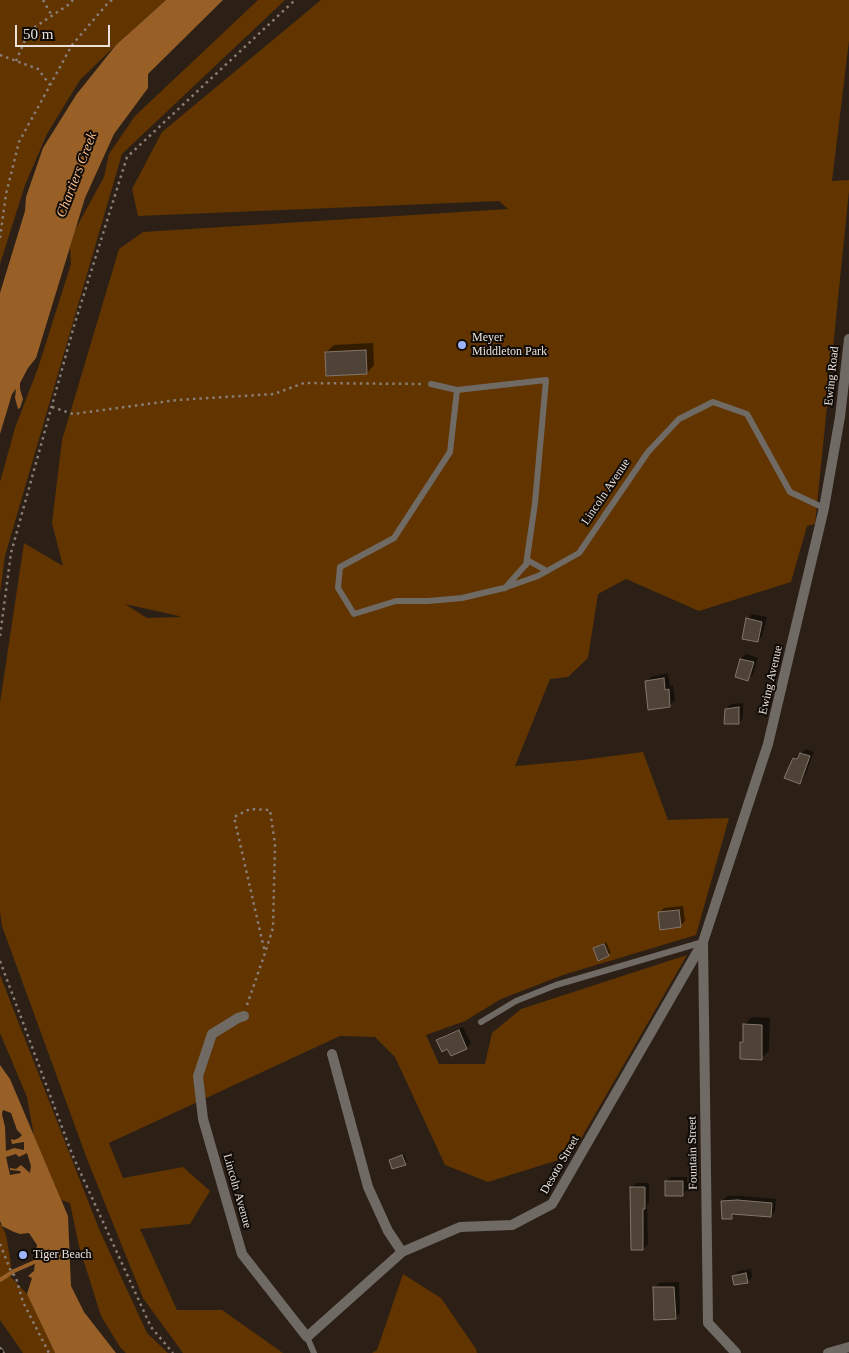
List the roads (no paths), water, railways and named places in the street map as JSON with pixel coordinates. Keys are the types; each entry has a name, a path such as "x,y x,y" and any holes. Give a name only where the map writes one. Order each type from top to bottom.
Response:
{"street":[{"name":"Ewing Road","path":"840,417 849,339"},
{"name":"Ewing Avenue","path":"703,942 768,744 824,508 840,417"},
{"name":"Desoto Street","path":"307,1337 402,1252 460,1226 512,1225 552,1204 703,942"},
{"name":"Fountain Street","path":"703,942 708,1323 736,1353"},
{"name":"Lincoln Avenue","path":"244,1016 212,1034 198,1076 203,1119 242,1254 307,1337"},
{"path":"332,1054 368,1187 388,1231 402,1252"},
{"path":"828,1353 849,1347"}],"lane":[{"path":"431,384 457,390 546,380 536,494 526,564"},
{"name":"Lincoln Avenue","path":"457,390 450,452 394,538 340,567 338,588 354,614 396,601 462,598 504,588 538,576 579,553 648,452 679,418 713,402 747,414 790,492 824,508"},
{"path":"504,588 529,561 546,571"},
{"path":"481,1022 516,1001 556,985 703,942"},
{"path":"307,1337 314,1353"}],"water":[{"name":"Chartiers Creek","path":"166,0 223,0 148,74 148,88 114,134 85,198 36,358 20,383 23,399 20,408 18,409 15,398 16,389 12,394 0,434 0,293 25,211 26,197 43,148 76,95 116,45"},
{"path":"0,1065 10,1079 68,1216 71,1286 84,1312 116,1353 55,1353 27,1294 32,1278 28,1276 34,1271 37,1245 29,1233 20,1234 14,1232 2,1226 0,1221","holes":["3,1110 11,1113 17,1130 22,1135 14,1140 11,1139 12,1144 24,1142 24,1150 14,1148 6,1151","27,1153 31,1166 30,1173 21,1165 16,1169 10,1168 10,1170 20,1171 21,1173 10,1175 6,1157 16,1154 19,1157"]}],"waterway":[{"path":"0,1280 14,1271 39,1260"}],"place":[{"name":"Meyer Middleton Park","path":"462,345"},
{"name":"Tiger Beach","path":"23,1255"}]}
